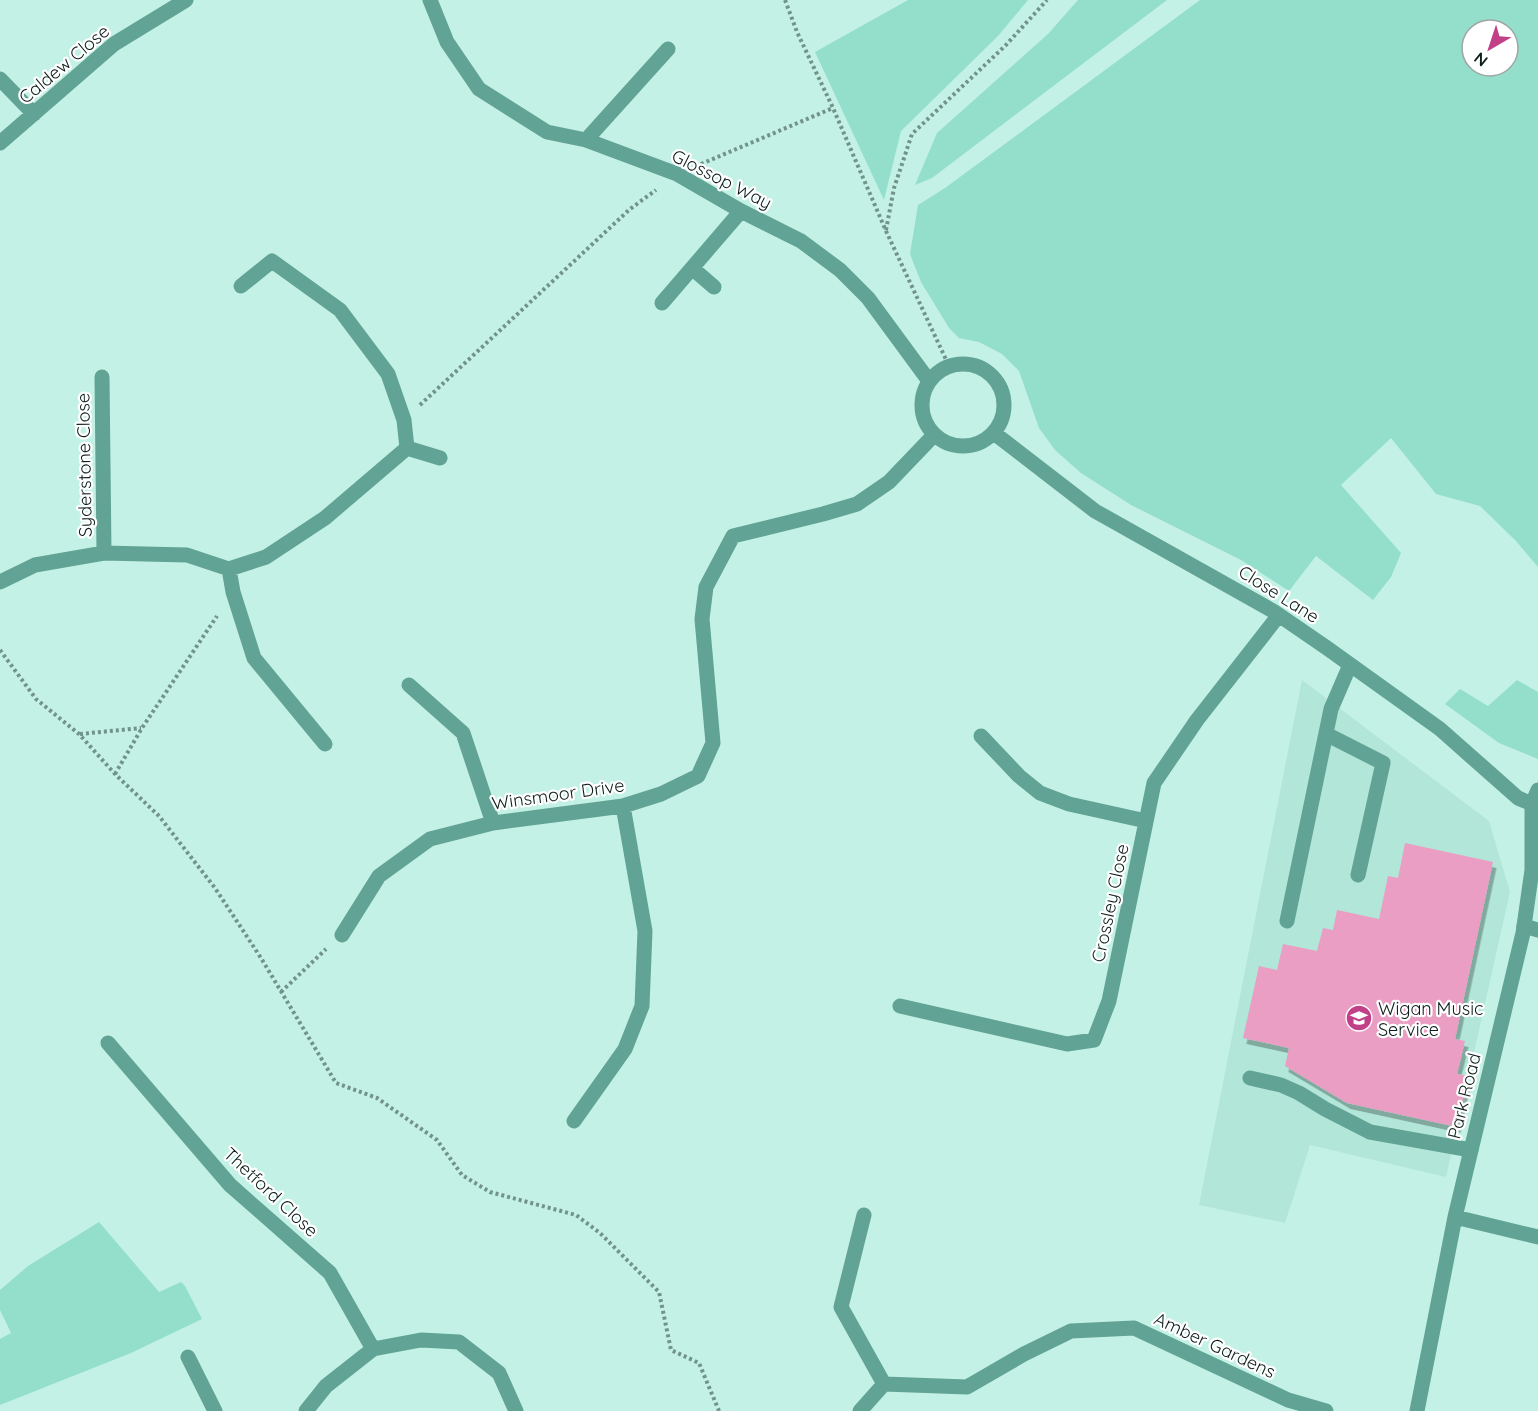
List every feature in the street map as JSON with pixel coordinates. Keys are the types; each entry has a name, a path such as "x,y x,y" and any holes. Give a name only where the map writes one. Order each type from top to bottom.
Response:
{"street":[{"name":"Caldew Close","path":"0,143 114,44 186,0"},
{"name":"Glossop Way","path":"430,0 447,42 479,89 547,132 586,140 677,174 741,212 801,241 840,270 868,298 930,381"},
{"path":"586,140 668,49"},
{"path":"0,79 34,114"},
{"path":"662,303 741,212"},
{"path":"241,286 272,261 340,310 388,374 404,420 407,448"},
{"path":"692,268 714,287"},
{"path":"962,364 976,366 988,372 998,382 1003,394 1005,408 1002,422 994,433 978,444 958,447 945,442 934,435 923,415 924,392 930,381 938,372 949,366 962,364"},
{"name":"Syderstone Close","path":"102,377 104,553"},
{"name":"Close Lane","path":"994,433 1095,511 1279,615 1440,729 1518,798 1535,797"},
{"name":"Winsmoor Drive","path":"342,935 379,876 430,839 493,823 623,806 661,794 698,776 713,743 702,619 706,587 733,536 857,504 889,482 934,435"},
{"path":"407,448 440,458"},
{"path":"0,582 35,565 104,553 187,555 229,569 266,557 325,518 407,448"},
{"path":"229,569 233,592 254,658 326,744"},
{"name":"Crossley Close","path":"900,1006 1067,1044 1094,1040 1109,1001 1154,783 1197,720 1279,615"},
{"path":"1287,921 1330,709 1350,665"},
{"path":"409,686 463,733 493,823"},
{"path":"1326,734 1383,763 1358,875"},
{"path":"981,736 1019,776 1040,793 1069,804 1146,821"},
{"name":"Park Road","path":"1417,1411 1455,1217 1531,928 1535,797"},
{"path":"574,1121 626,1048 642,1006 645,932 623,806"},
{"name":"Thetford Close","path":"108,1043 230,1185 330,1273 374,1349"},
{"path":"1250,1078 1281,1085 1299,1093 1370,1132 1471,1150"},
{"path":"861,1411 884,1384 841,1307 864,1215"},
{"path":"1455,1217 1538,1237"},
{"name":"Amber Gardens","path":"884,1384 967,1387 1024,1354 1071,1332 1134,1328 1288,1400 1326,1411"},
{"path":"306,1411 326,1386 374,1349 421,1340 459,1342 499,1373 516,1411"},
{"path":"188,1357 215,1411"}],"path":[{"path":"784,0 886,231 949,366"},
{"path":"886,231 894,189 912,134 1006,45 1047,0"},
{"path":"404,420 630,209 677,174 833,108"},
{"path":"115,774 142,728 233,592"},
{"path":"0,650 36,699 79,734 115,774 159,816 215,888 261,958 336,1083 377,1098 437,1140 462,1175 490,1192 576,1215 600,1233 659,1292 670,1350 699,1363 719,1411"},
{"path":"79,734 142,728"},
{"path":"281,992 342,935"}],"shaded area":[{"path":"908,0 1028,0 998,36 901,131 884,200 815,52"},
{"path":"1078,0 1167,0 932,178 915,185 937,133 1048,34"},
{"path":"1200,0 1538,0 1538,567 1516,541 1480,506 1436,494 1391,438 1341,485 1401,553 1391,577 1373,600 1316,556 1289,591 1241,560 1131,505 1081,473 1055,450 1039,428 1019,371 1002,354 979,342 959,338 949,328 921,282 910,254 918,205 945,188"},
{"name":"Wigan Music Service","path":"1302,680 1489,821 1510,892 1446,1177 1310,1145 1285,1223 1199,1205"},
{"path":"1517,680 1538,692 1538,759 1499,743 1445,704 1460,689 1488,706"},
{"path":"99,1222 159,1292 181,1282 202,1319 131,1353 0,1405 0,1339 11,1333 0,1310 0,1290 28,1266"}],"building":[{"path":"1405,843 1493,862 1455,1039 1465,1041 1457,1074 1468,1076 1457,1127 1347,1103 1285,1066 1289,1048 1243,1038 1259,966 1277,970 1283,944 1317,951 1323,928 1333,930 1337,910 1379,919 1388,876 1398,878"}],"place":[{"name":"Wigan Music Service","path":"1359,1018"}]}
